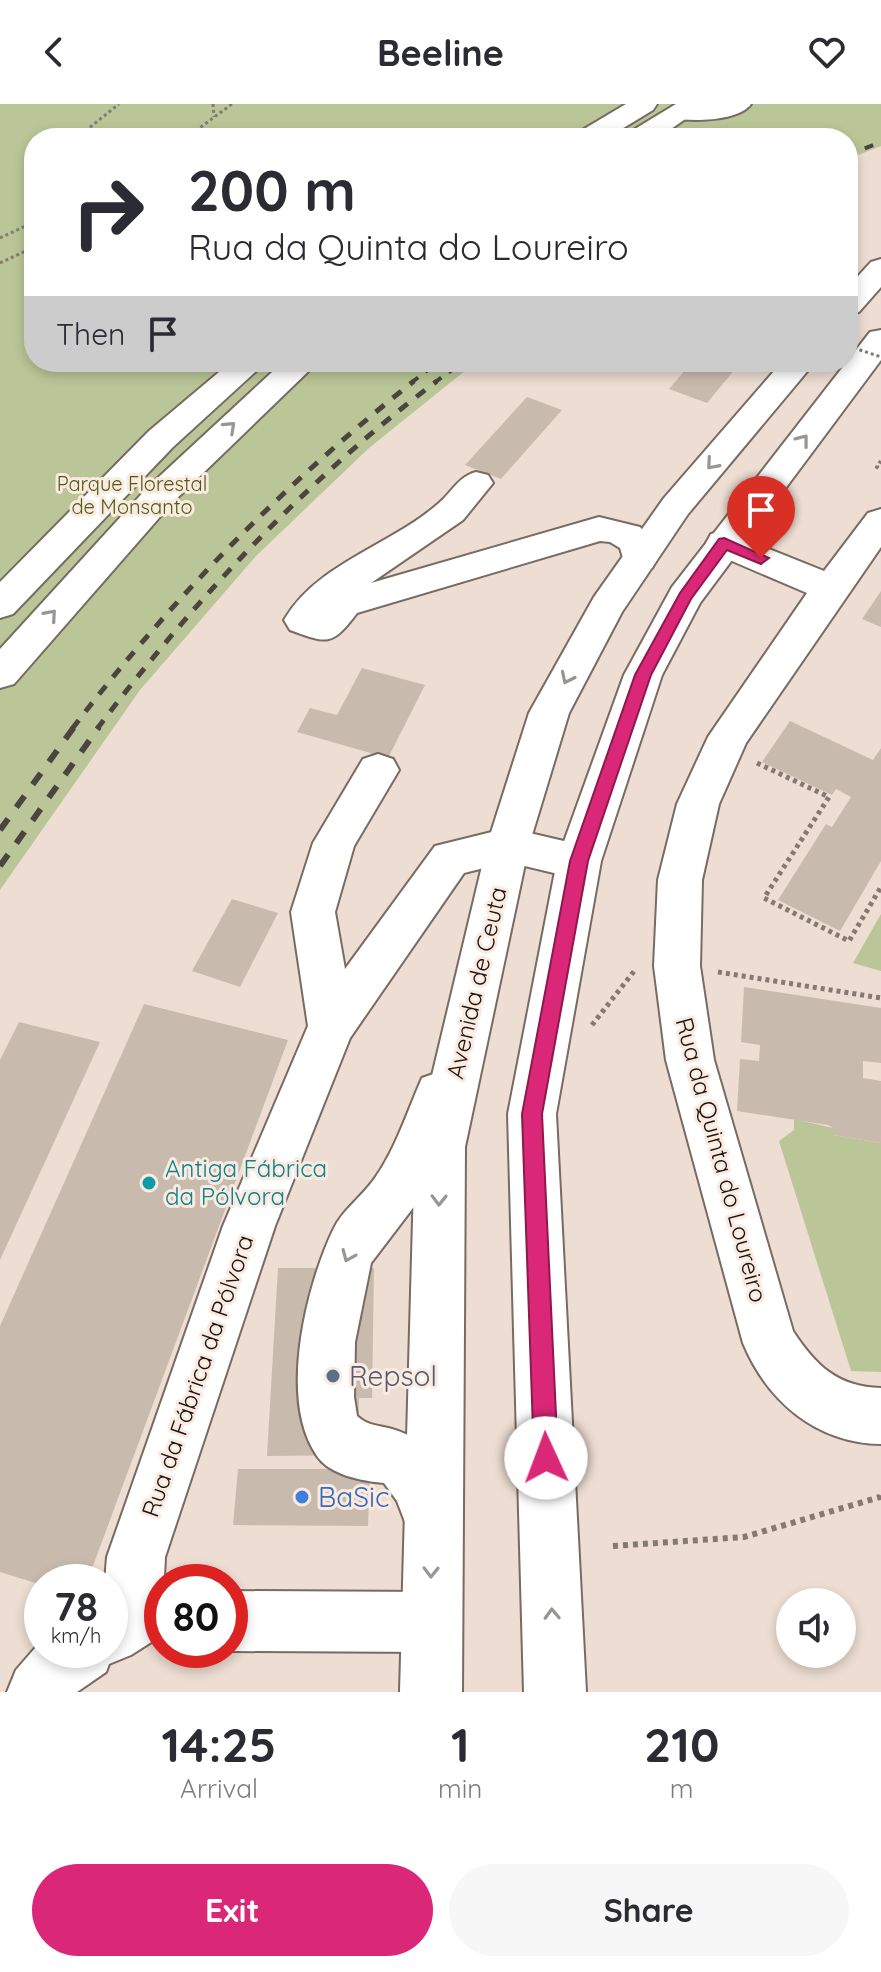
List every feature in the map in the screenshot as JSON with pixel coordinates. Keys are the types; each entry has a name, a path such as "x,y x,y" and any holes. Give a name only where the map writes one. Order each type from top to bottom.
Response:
{"main road":[{"path":"604,128 644,104"},
{"path":"655,128 688,108 729,108 738,104"},
{"path":"858,294 881,268"},
{"path":"858,369 881,339"},
{"path":"0,605 161,439 238,372"},
{"path":"0,674 178,477 291,372"},
{"name":"Avenida de Ceuta","path":"431,1692 440,1147 508,845 549,713 593,629 676,506 790,372"},
{"path":"555,1692 532,1114 579,861 643,675 685,596 856,372"},
{"path":"476,483 451,512 326,595 303,620 325,628 344,604 599,529 612,529 631,537 637,544 639,559"},
{"name":"Rua da Quinta do Loureiro","path":"881,521 728,737 712,769 698,804 680,880 677,966 690,1060 770,1343 783,1366 801,1386 822,1402 847,1412 881,1416"},
{"path":"724,543 831,588"},
{"path":"331,1026 313,912 334,843 378,770"},
{"name":"Rua da Fábrica da Pólvora","path":"128,1599 136,1557 249,1226 331,1026 450,859 508,845 579,861"},
{"path":"433,1519 424,1489 410,1465 393,1456 348,1448 335,1433 326,1400 331,1309 353,1244 394,1195 464,1041"},
{"path":"248,1621 430,1622"},
{"name":"Rua da Fábrica da Pólvora","path":"38,1692 57,1668"}],"path":[{"path":"89,128 119,104"},
{"path":"213,104 214,117"},
{"path":"199,128 232,104"},
{"path":"0,238 24,227"},
{"path":"0,263 24,252"},
{"path":"858,349 881,357"},
{"path":"881,461 877,467 881,469"},
{"path":"746,757 829,797 764,898 849,941 881,887"},
{"path":"589,1029 638,967"},
{"path":"714,971 881,998"},
{"path":"613,1546 744,1537 880,1497 881,1493"}],"green space":[{"name":"Parque Florestal de Monsanto","path":"0,104 881,104 881,146 858,155 858,128 24,128 24,372 464,372 369,448 256,556 140,690 0,890"},
{"path":"881,914 881,971 853,963"},
{"path":"794,1119 833,1128 833,1135 881,1143 881,1372 851,1371 779,1141 794,1130"}],"building":[{"path":"683,372 733,372 707,403 669,389"},
{"path":"527,397 562,410 501,479 465,465"},
{"path":"881,591 881,627 862,619"},
{"path":"362,668 425,685 388,758 297,732 310,708 337,715"},
{"path":"790,721 873,760 881,748 881,861 840,931 778,900 826,824 832,827 851,797 836,789 832,795 762,762"},
{"path":"232,899 278,913 240,987 192,971"},
{"path":"744,987 881,1008 881,1063 863,1061 863,1078 881,1081 881,1143 833,1135 833,1128 828,1125 737,1111 740,1059 759,1061 760,1045 741,1042"},
{"name":"Antiga Fábrica da Pólvora","path":"144,1004 288,1040 94,1564 24,1564 24,1579 0,1572 0,1326"},
{"path":"19,1022 100,1042 0,1260 0,1060"},
{"path":"278,1268 374,1268 372,1398 359,1398 358,1455 267,1456"},
{"name":"BaSic","path":"238,1469 370,1469 368,1526 233,1525"}],"railway":[{"path":"858,151 881,142"},
{"path":"411,383 425,372"},
{"path":"434,383 449,372"},
{"path":"72,729 149,634 232,544 320,460 414,381"},
{"path":"97,729 173,634 255,543 343,458 437,381"},
{"path":"0,830 74,727"},
{"path":"0,866 99,727"}],"place":[{"name":"Antiga Fábrica da Pólvora","path":"149,1183"},
{"name":"Repsol","path":"333,1376"},
{"name":"BaSic","path":"302,1497"}],"route":[{"path":"546,1458 532,1114 579,861 643,675 685,596 724,543 761,558"}]}
